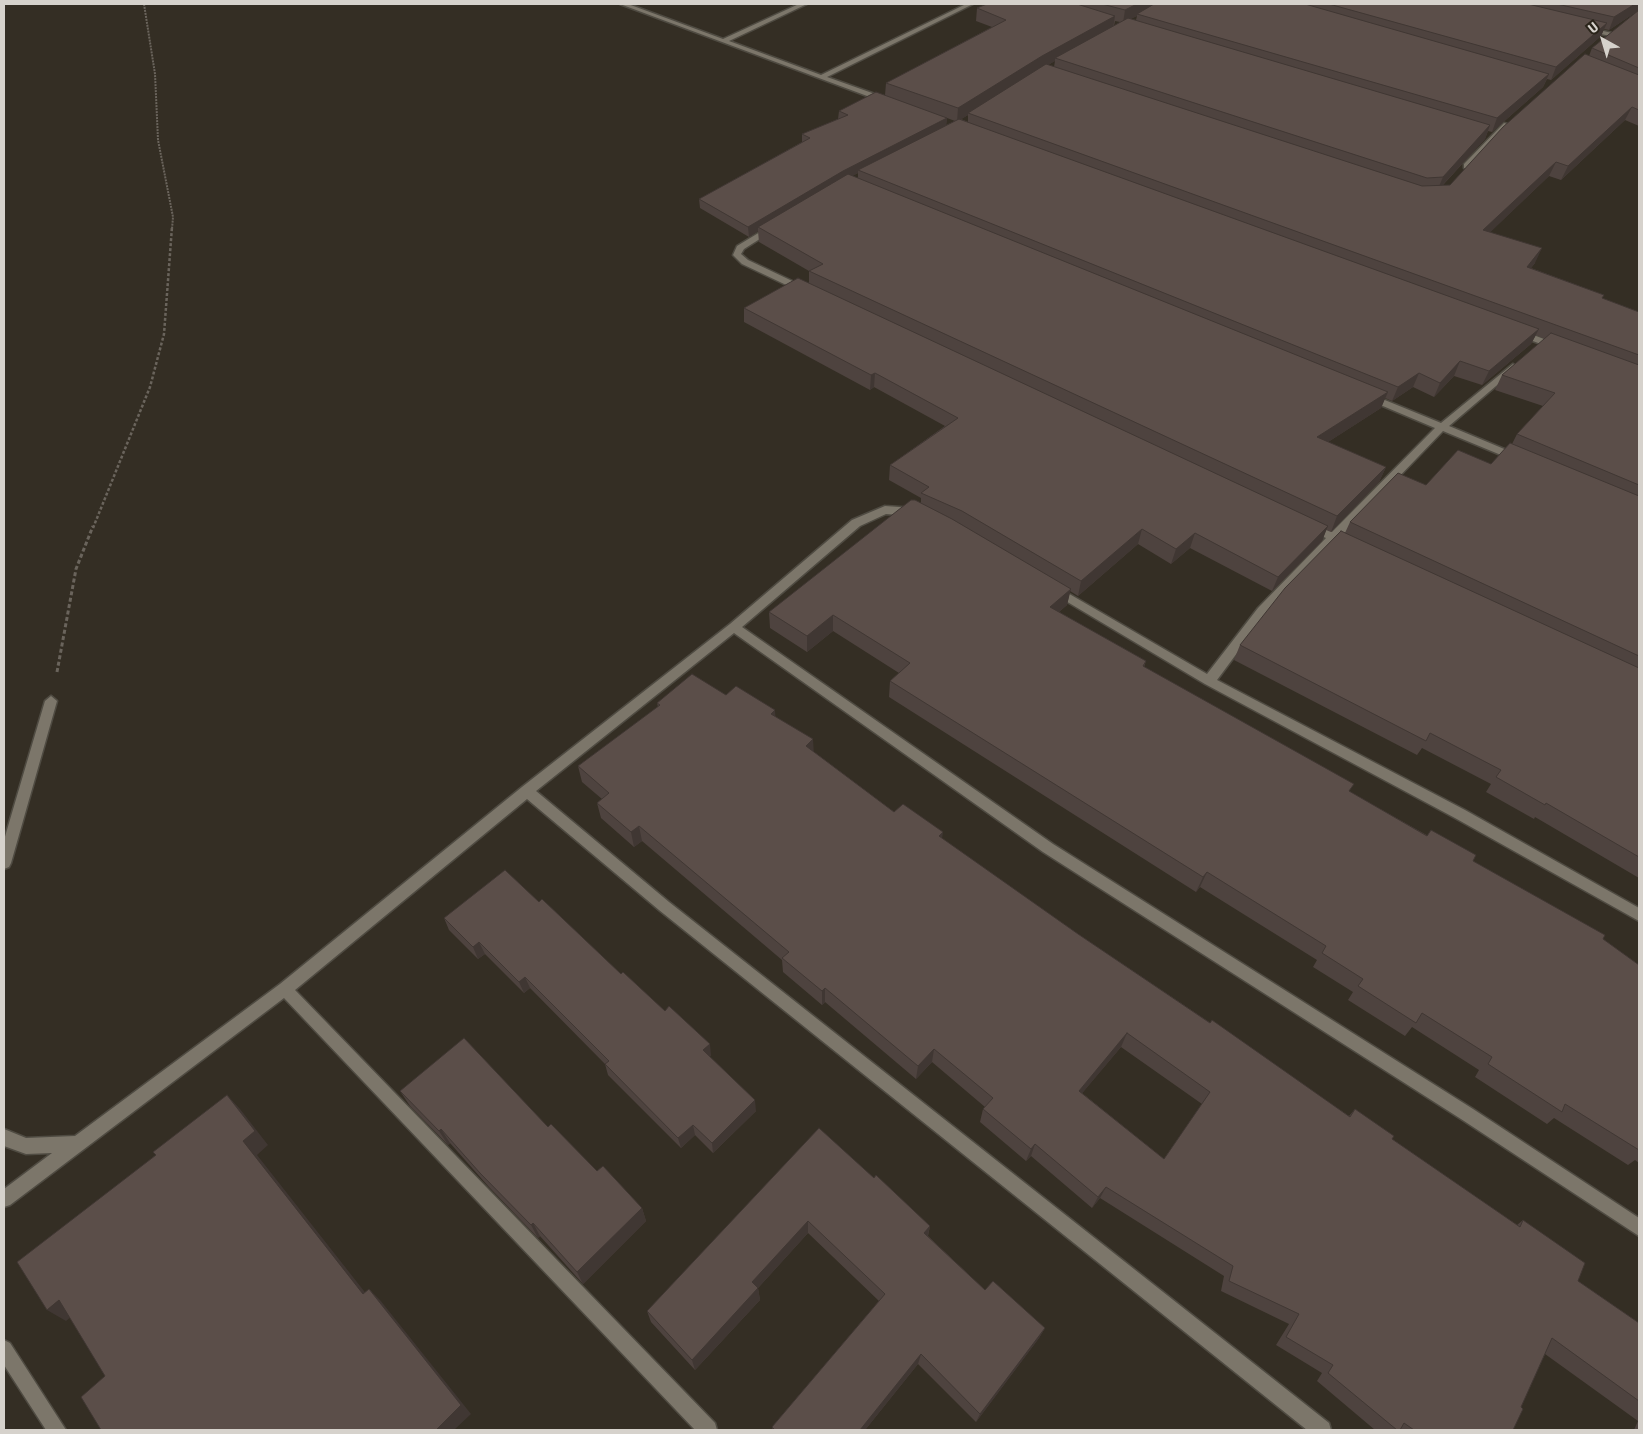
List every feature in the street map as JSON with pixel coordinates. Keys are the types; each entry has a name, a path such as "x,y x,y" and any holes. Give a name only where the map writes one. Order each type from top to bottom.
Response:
{"street":[{"path":"623,4 894,104"},
{"path":"723,41 804,4"},
{"path":"822,77 970,4"},
{"path":"1581,27 1607,37 1618,29"},
{"path":"1461,173 1493,137 1515,118"},
{"path":"1484,134 1493,137"},
{"path":"781,223 740,248 737,255 746,262 817,296"},
{"path":"1515,331 1540,344 1569,351"},
{"path":"1209,680 1262,611 1333,538 1442,427 1522,360"},
{"path":"1361,394 1523,461"},
{"path":"4,1198 285,989 527,791 734,627 856,523 885,510 916,512 924,516"},
{"path":"1299,522 1360,550"},
{"path":"1042,583 1209,680 1460,814 1639,915"},
{"path":"734,627 1048,848 1467,1114 1639,1228"},
{"path":"4,863 52,701"},
{"path":"527,791 664,906 1322,1430"},
{"path":"285,989 708,1430"},
{"path":"4,1137 26,1146 75,1144"},
{"path":"4,1349 56,1430"}],"path":[{"path":"52,701 76,569 150,387 164,334 173,218 158,140 155,74 144,4"}],"building":[{"path":"987,4 1077,4 1115,16 1042,56 958,108 886,83 1006,20 977,8"},
{"path":"1102,4 1137,4 1125,10"},
{"path":"1154,4 1305,4 1549,74 1497,118 1137,14"},
{"path":"1329,4 1528,4 1607,23 1556,67"},
{"path":"1557,4 1635,4 1614,17"},
{"path":"1639,10 1639,68 1592,48"},
{"path":"1128,18 1490,125 1443,177 1427,178 1055,58"},
{"path":"1585,54 1639,75 1639,110 1632,107 1568,166 1556,162 1483,230 1542,248 1527,267 1604,295 1602,298 1639,312 1639,355 968,113 1046,64 1422,186 1450,185 1503,127"},
{"path":"876,92 947,118 843,171 748,227 699,199 810,138 802,134 848,115 839,111"},
{"path":"959,119 1539,329 1489,371 1460,361 1440,383 1419,373 1398,387 858,170"},
{"path":"848,174 1388,392 1317,437 1386,467 1337,516 809,271 823,264 758,227"},
{"path":"798,278 1328,526 1278,577 1195,533 1176,549 1142,529 1081,581 962,511 921,493 929,487 890,465 958,418 875,373 871,375 744,308"},
{"path":"1551,333 1639,365 1639,485 1517,434 1555,393 1502,375"},
{"path":"1510,443 1639,496 1639,656 1350,522 1398,473 1426,485 1458,450 1491,464"},
{"path":"911,500 915,500 952,519 1071,589 1050,607 1146,661 1143,666 1354,784 1349,791 1427,836 1431,830 1476,855 1473,861 1605,935 1603,939 1639,965 1639,1150 1565,1104 1562,1112 1488,1064 1492,1057 1422,1013 1416,1023 1358,986 1363,979 1322,953 1326,946 1207,872 1203,877 890,681 910,663 833,615 807,636 769,612"},
{"path":"1341,531 1639,668 1639,857 1546,803 1545,805 1496,777 1501,770 1430,733 1426,741 1240,645 1285,588"},
{"path":"692,674 726,695 736,686 775,710 771,714 813,739 806,746 894,812 903,804 943,832 939,836 1078,934 1210,1023 1212,1020 1350,1117 1355,1109 1394,1136 1392,1139 1520,1227 1523,1220 1585,1263 1578,1281 1639,1323 1639,1401 1552,1338 1521,1407 1523,1409 1513,1430 1414,1430 1404,1423 1400,1430 1397,1430 1328,1373 1333,1365 1286,1337 1299,1314 1229,1281 1233,1266 1106,1187 1098,1197 1035,1144 1031,1149 983,1109 993,1098 934,1049 918,1066 825,988 822,991 782,958 789,952 639,826 631,832 597,803 609,793 578,766 660,705 657,703","holes":["1127,1033 1210,1092 1164,1159 1079,1091"]},
{"path":"505,870 539,902 542,899 621,974 623,972 665,1011 669,1006 710,1044 703,1050 755,1100 712,1143 693,1125 678,1138 605,1064 609,1061 525,977 519,982 479,942 473,947 444,918"},
{"path":"464,1038 548,1127 551,1124 597,1171 603,1166 642,1208 577,1272 533,1223 531,1225 480,1173 441,1129 439,1131 400,1091"},
{"path":"227,1095 255,1131 243,1141 363,1294 369,1289 461,1405 436,1430 101,1430 81,1397 105,1376 59,1300 47,1310 17,1262 156,1155 153,1152"},
{"path":"819,1128 874,1178 876,1175 930,1226 924,1233 985,1290 993,1281 1045,1328 980,1414 921,1354 860,1430 775,1430 772,1427 885,1294 808,1221 752,1282 758,1288 692,1360 647,1311"}]}
